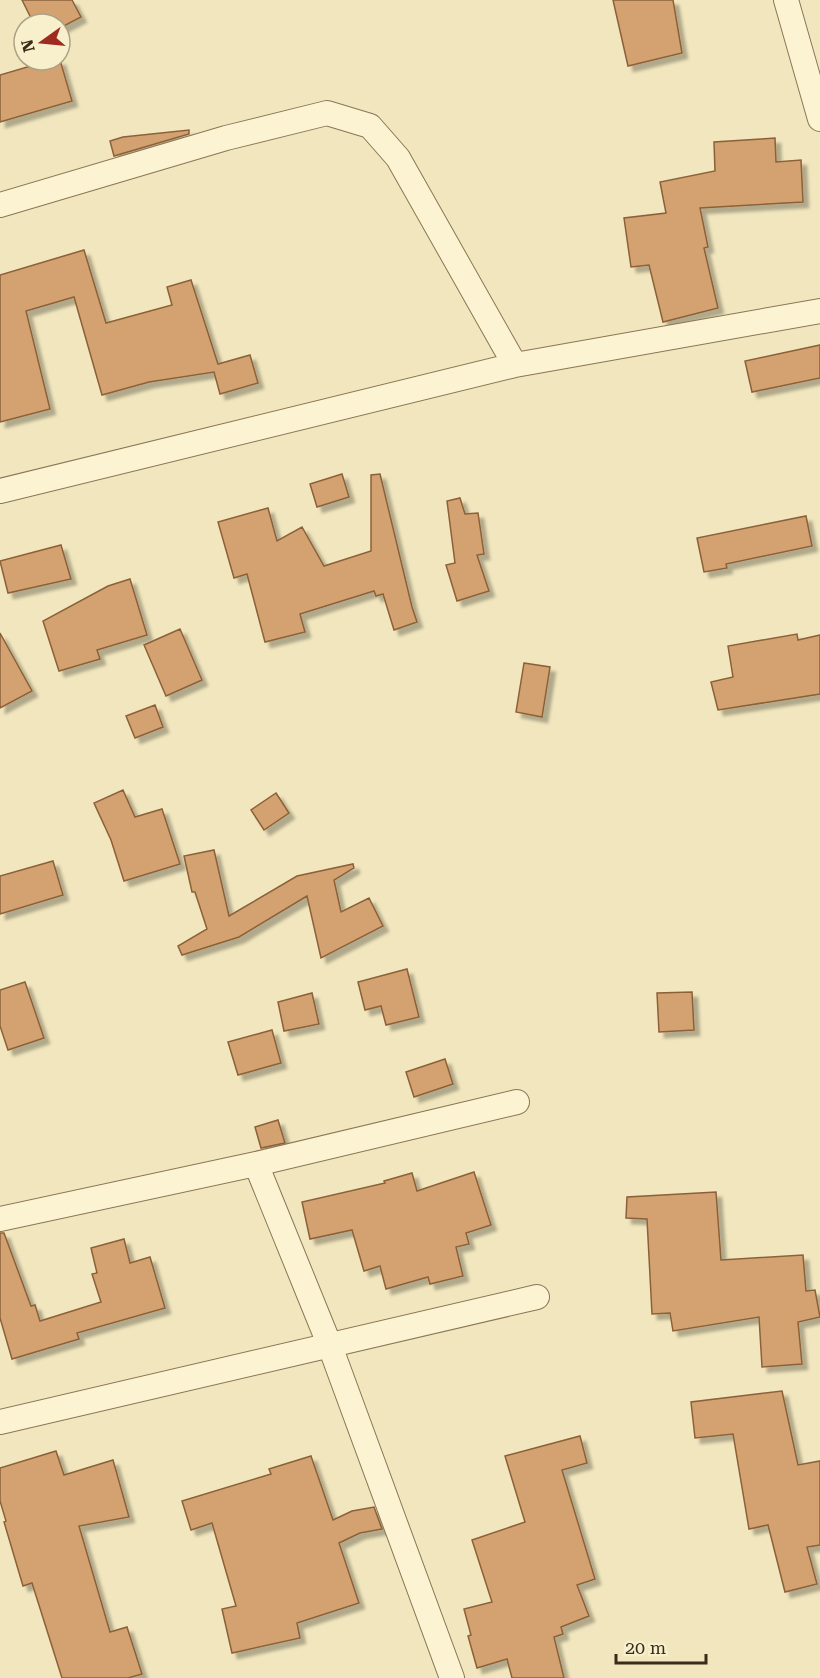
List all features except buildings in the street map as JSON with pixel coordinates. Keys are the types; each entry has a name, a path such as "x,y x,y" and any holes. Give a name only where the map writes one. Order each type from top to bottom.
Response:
{"street":[{"path":"786,0 812,58 820,119"},
{"path":"0,205 226,138 327,114 370,126 398,158 515,365"},
{"path":"0,491 515,365 820,311"},
{"path":"0,1219 256,1164 517,1102"},
{"path":"256,1164 330,1346 452,1678"},
{"path":"0,1422 537,1297"}]}
